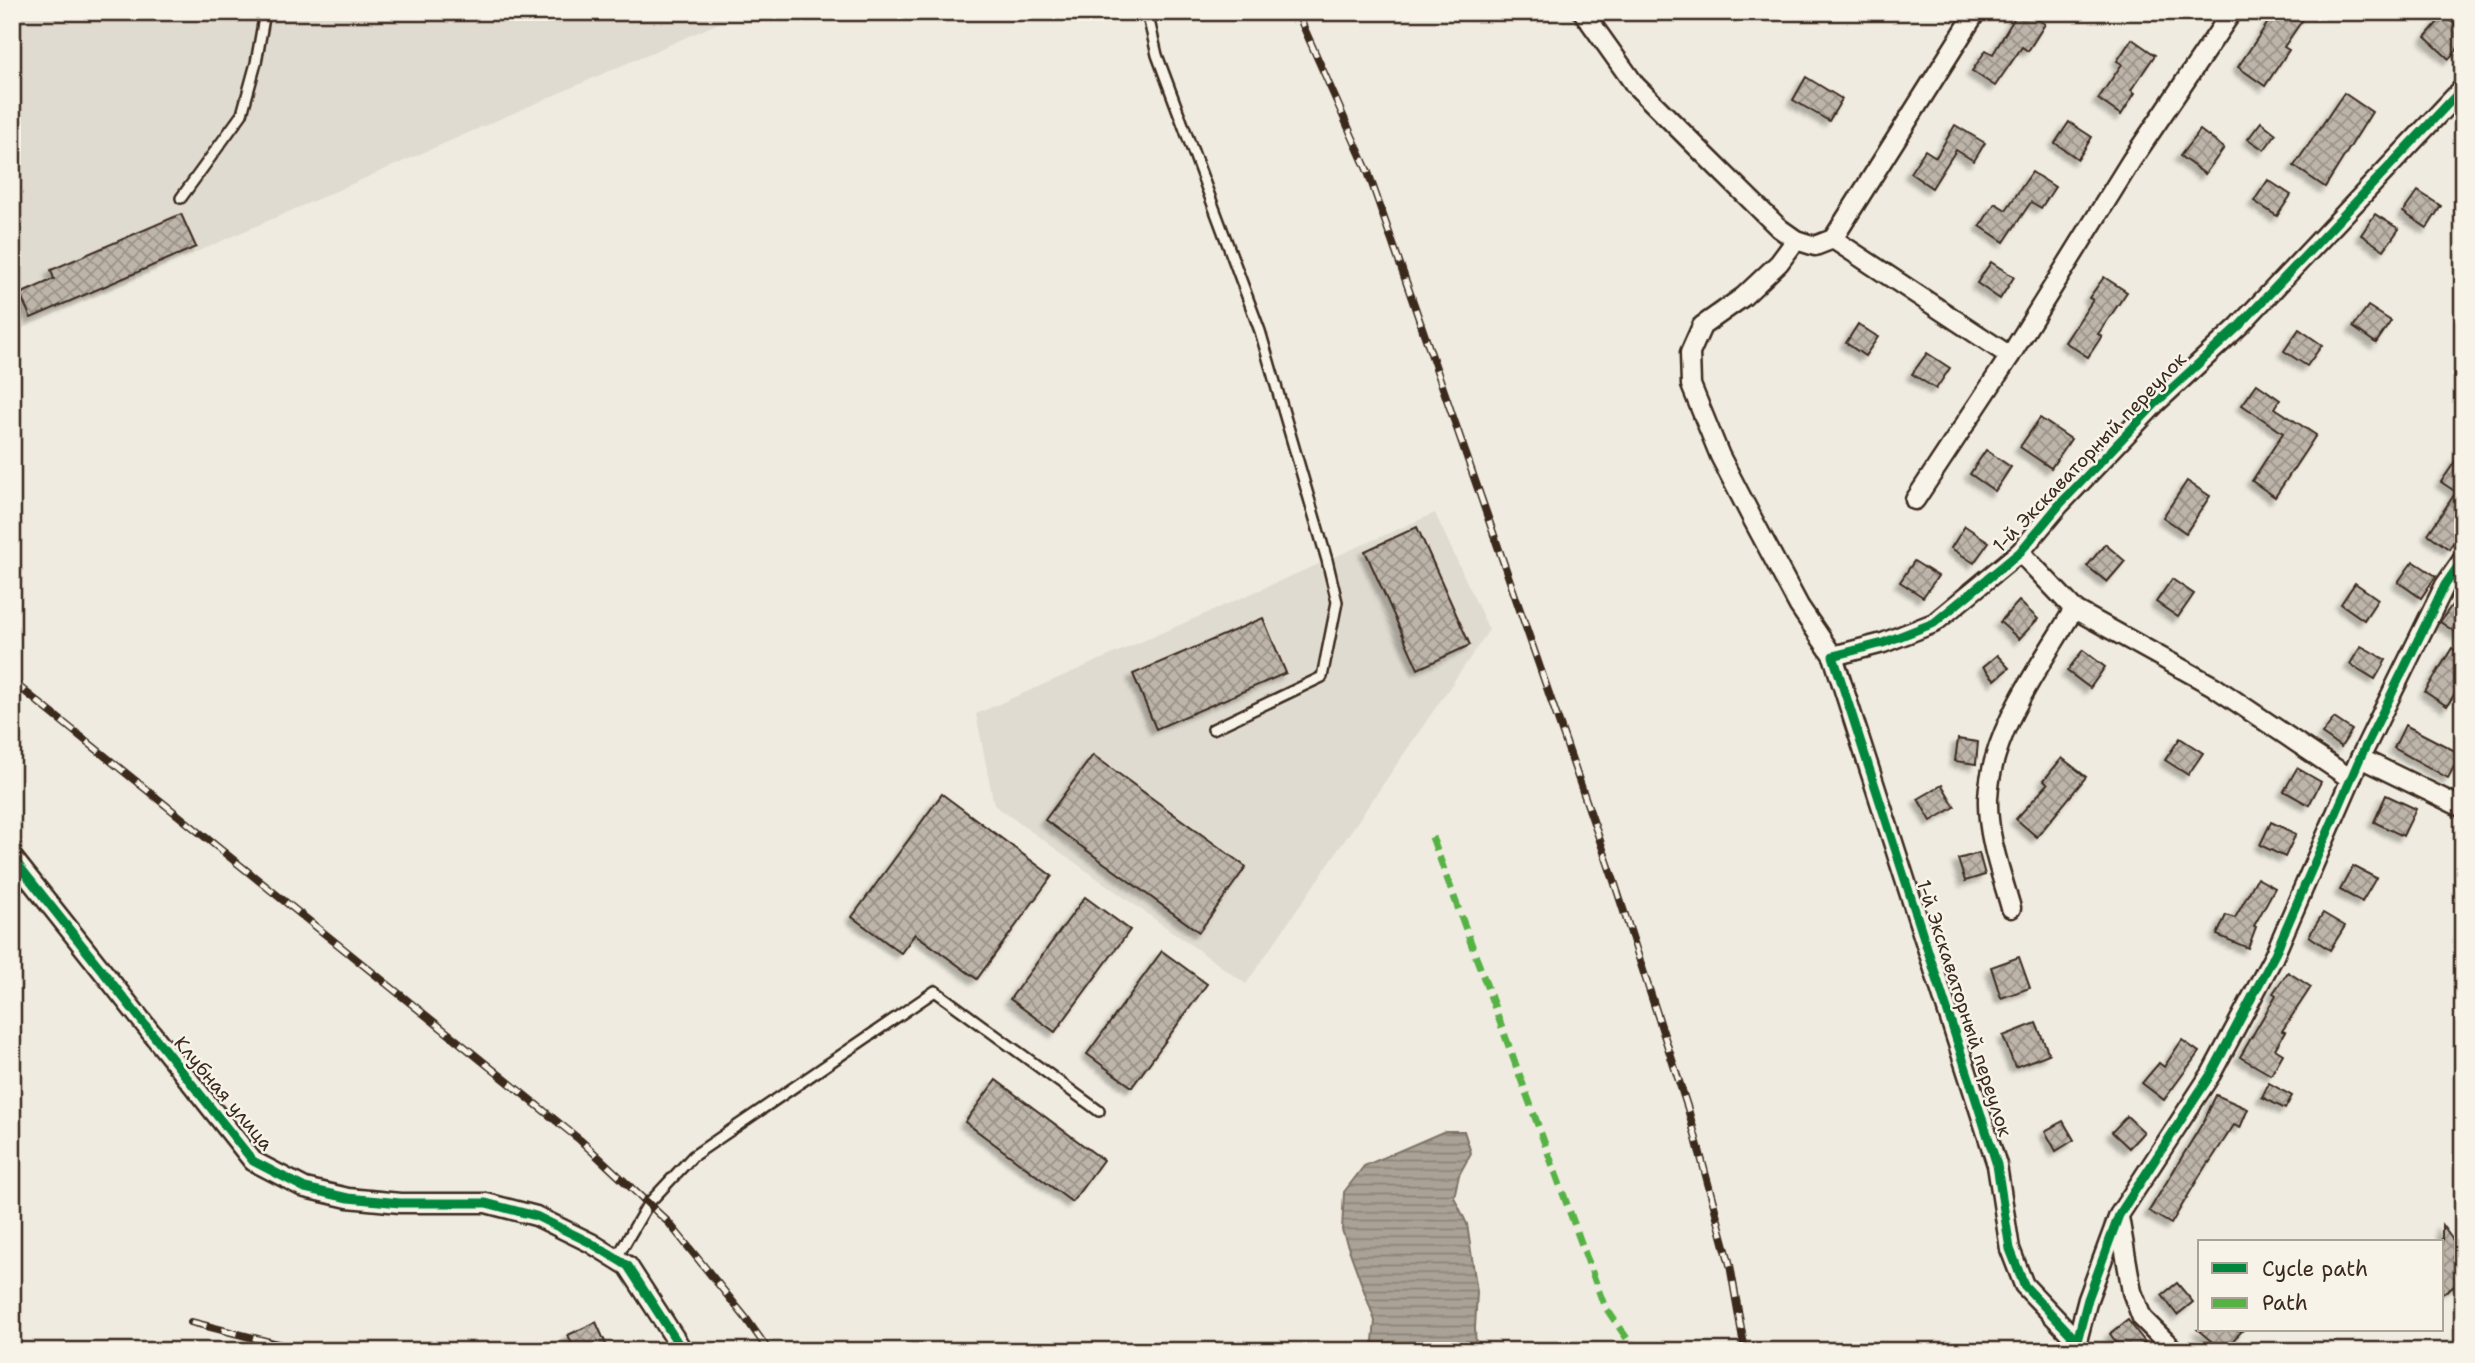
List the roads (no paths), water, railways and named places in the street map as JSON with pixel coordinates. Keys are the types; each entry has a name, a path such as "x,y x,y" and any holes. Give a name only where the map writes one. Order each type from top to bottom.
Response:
{"street":[{"path":"1583,12 1635,85 1779,228 1796,240 1815,246 1833,239 1976,12"},
{"path":"1915,499 2010,356 2112,190 2232,12"},
{"name":"1-й Экскаваторный переулок","path":"2077,1346 2024,1285 2010,1249 1994,1153 1833,656 1883,643 1934,623 2020,552 2060,504 2156,403 2239,326 2463,88"},
{"path":"1833,239 2010,356"},
{"path":"1796,240 1779,263 1743,297 1702,326 1690,352 1691,385 1720,456 1798,606 1833,656"},
{"path":"2020,552 2074,609 2213,686 2351,779"},
{"name":"1-й Экскаваторный переулок","path":"2077,1346 2088,1299 2119,1215 2211,1074 2274,956 2360,758 2445,585 2463,558"},
{"path":"2011,908 1992,836 1988,798 1994,763 2008,721 2074,609"},
{"path":"2360,758 2463,808"},
{"name":"Клубная улица","path":"12,857 253,1161 305,1188 348,1198 400,1203 486,1203 536,1216 591,1243 628,1266 683,1351"},
{"path":"2119,1215 2132,1292 2142,1318 2175,1351"}],"lane":[{"path":"181,198 242,114 256,63 265,12"},
{"path":"1147,12 1157,55 1260,331 1337,602 1322,677 1213,729"},
{"path":"616,1259 648,1204 693,1156 935,991 1099,1111"}],"railway":[{"path":"1297,12 1368,172 1614,881 1688,1109 1730,1265 1745,1351"},
{"path":"12,681 580,1140 669,1223 769,1351"},
{"path":"191,1322 305,1351"}]}
